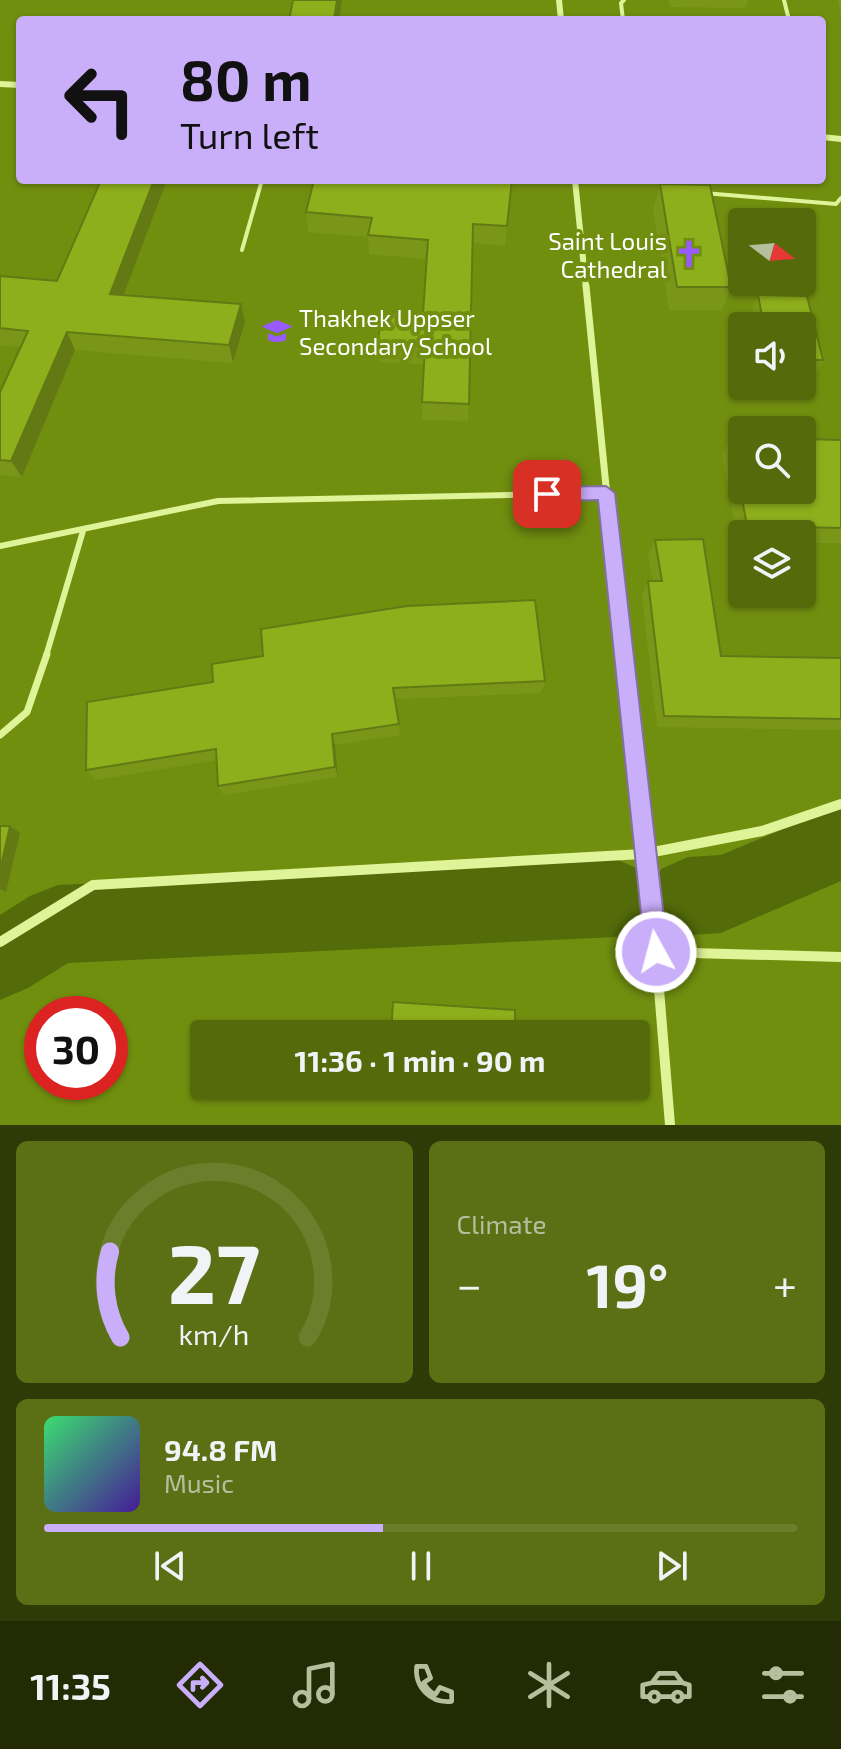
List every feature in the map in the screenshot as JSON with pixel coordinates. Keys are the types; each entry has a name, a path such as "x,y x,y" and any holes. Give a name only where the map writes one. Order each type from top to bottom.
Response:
{"street":[{"path":"575,184 643,854 656,952 670,1125"},
{"path":"0,942 93,885 643,854 762,831 841,804"},
{"path":"656,952 841,957"}],"lane":[{"path":"242,250 261,184"},
{"path":"701,193 836,204 841,198"},
{"path":"0,546 218,501 606,493"},
{"path":"0,735 27,712 83,531"}],"building":[{"path":"293,0 337,0 335,16 290,16"},
{"path":"99,184 152,184 110,294 241,304 229,345 67,332 11,461 0,460 0,392 28,331 0,328 0,276 57,281"},
{"path":"313,184 512,184 507,226 473,224 469,404 422,402 425,345 378,344 381,312 423,314 428,240 368,235 372,218 306,212"},
{"path":"660,184 710,185 728,272 728,287 677,287"},
{"path":"758,296 807,296 811,312 761,312"},
{"path":"816,332 823,360 816,360"},
{"path":"816,439 841,440 841,528 816,527 816,520 746,520 743,504 816,504"},
{"path":"703,539 721,656 841,658 841,719 664,716 648,581 662,581 655,540"},
{"path":"535,600 545,681 393,688 399,724 332,734 335,767 218,786 216,749 86,770 87,702 213,682 212,664 263,656 261,629 407,606"},
{"path":"0,826 10,826 0,870"},
{"path":"393,1002 515,1010 515,1020 392,1020"}],"waterway":[{"path":"688,896 721,894 841,843"},
{"path":"0,960 58,924 616,898"}],"place":[{"name":"Saint Louis Cathedral","path":"689,254"},
{"name":"Thakhek Uppser Secondary School","path":"277,331"}],"route":[{"path":"547,494 606,493 656,952"}]}
